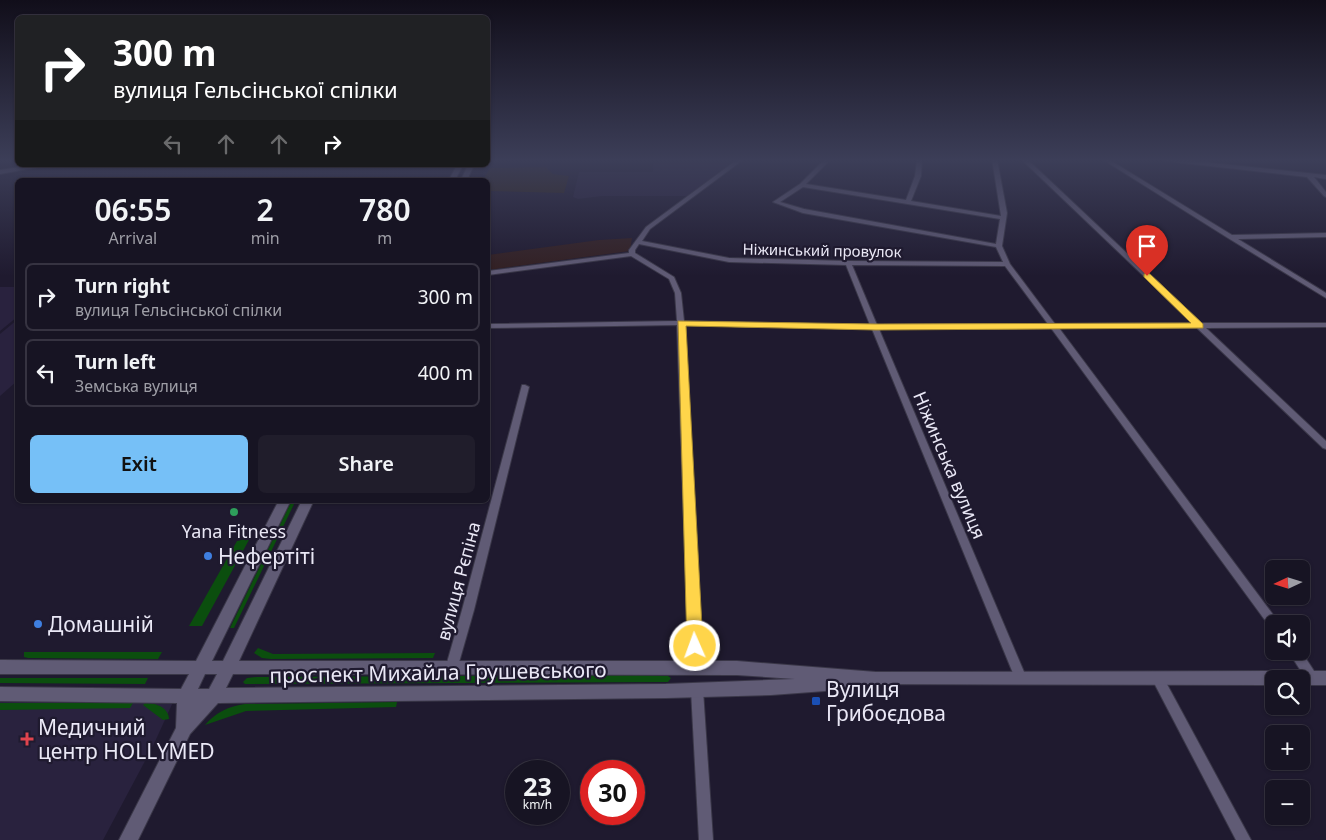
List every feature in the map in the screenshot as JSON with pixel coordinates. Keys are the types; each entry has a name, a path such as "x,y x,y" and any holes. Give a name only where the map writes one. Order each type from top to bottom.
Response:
{"main road":[{"path":"184,729 186,696 283,503"},
{"path":"128,840 184,729 214,696 307,503"},
{"name":"проспект Михайла Грушевського","path":"0,667 227,668 452,666 760,669 876,679 1319,678"},
{"path":"695,669 697,690"},
{"name":"проспект Михайла Грушевського","path":"0,694 214,696 697,690 814,686 876,679"}],"street":[{"path":"632,254 632,250 648,228 688,198"},
{"path":"782,198 776,202 803,211 1000,246"},
{"path":"880,198 1004,218"},
{"path":"908,203 910,198"},
{"path":"1001,198 1004,218 1000,246 1007,264 1267,615"},
{"path":"1065,198 1326,446"},
{"path":"1168,198 1326,296"},
{"path":"1230,237 1326,235"},
{"name":"Ніжинський провулок","path":"638,242 729,260 848,264 1007,264"},
{"path":"490,273 632,254 672,278 678,293 681,323 695,669"},
{"name":"Ніжинська вулиця","path":"848,264 876,327 1021,679"},
{"path":"490,326 681,323 876,327 1326,325"},
{"name":"вулиця Рєпіна","path":"452,666 525,387"},
{"path":"1302,660 1319,678"},
{"path":"1158,679 1244,840"},
{"path":"697,690 706,840"}],"shaded area":[{"path":"632,238 630,251 490,270 490,255 599,240"},
{"path":"0,287 15,287 15,319 0,331"},
{"path":"15,322 15,383 0,396 0,334"},
{"path":"0,700 174,700 153,746 103,840 0,840"}],"green space":[{"path":"291,503 295,503 234,628 230,628"},
{"path":"250,538 202,626 189,626 237,541"},
{"path":"258,648 273,654 435,653 433,658 271,659 262,658 254,653"},
{"path":"24,652 162,652 158,659 28,658 24,657"},
{"path":"668,676 671,678 668,682 245,684 243,682 247,678 257,677"},
{"path":"0,678 148,678 145,684 0,683"},
{"path":"397,702 396,707 246,711 205,725 223,711 233,706 245,704"},
{"path":"0,703 133,703 130,708 0,710"},
{"path":"145,703 161,706 166,711 169,719 163,720 143,705"}],"place":[{"name":"Yana Fitness","path":"234,512"},
{"name":"Нефертіті","path":"208,556"},
{"name":"Домашній","path":"38,624"},
{"name":"Вулиця Грибоєдова","path":"816,701"},
{"name":"Медичний центр HOLLYMED","path":"27,739"}],"route":[{"path":"695,646 681,323 876,327 1199,326 1147,276"}]}
